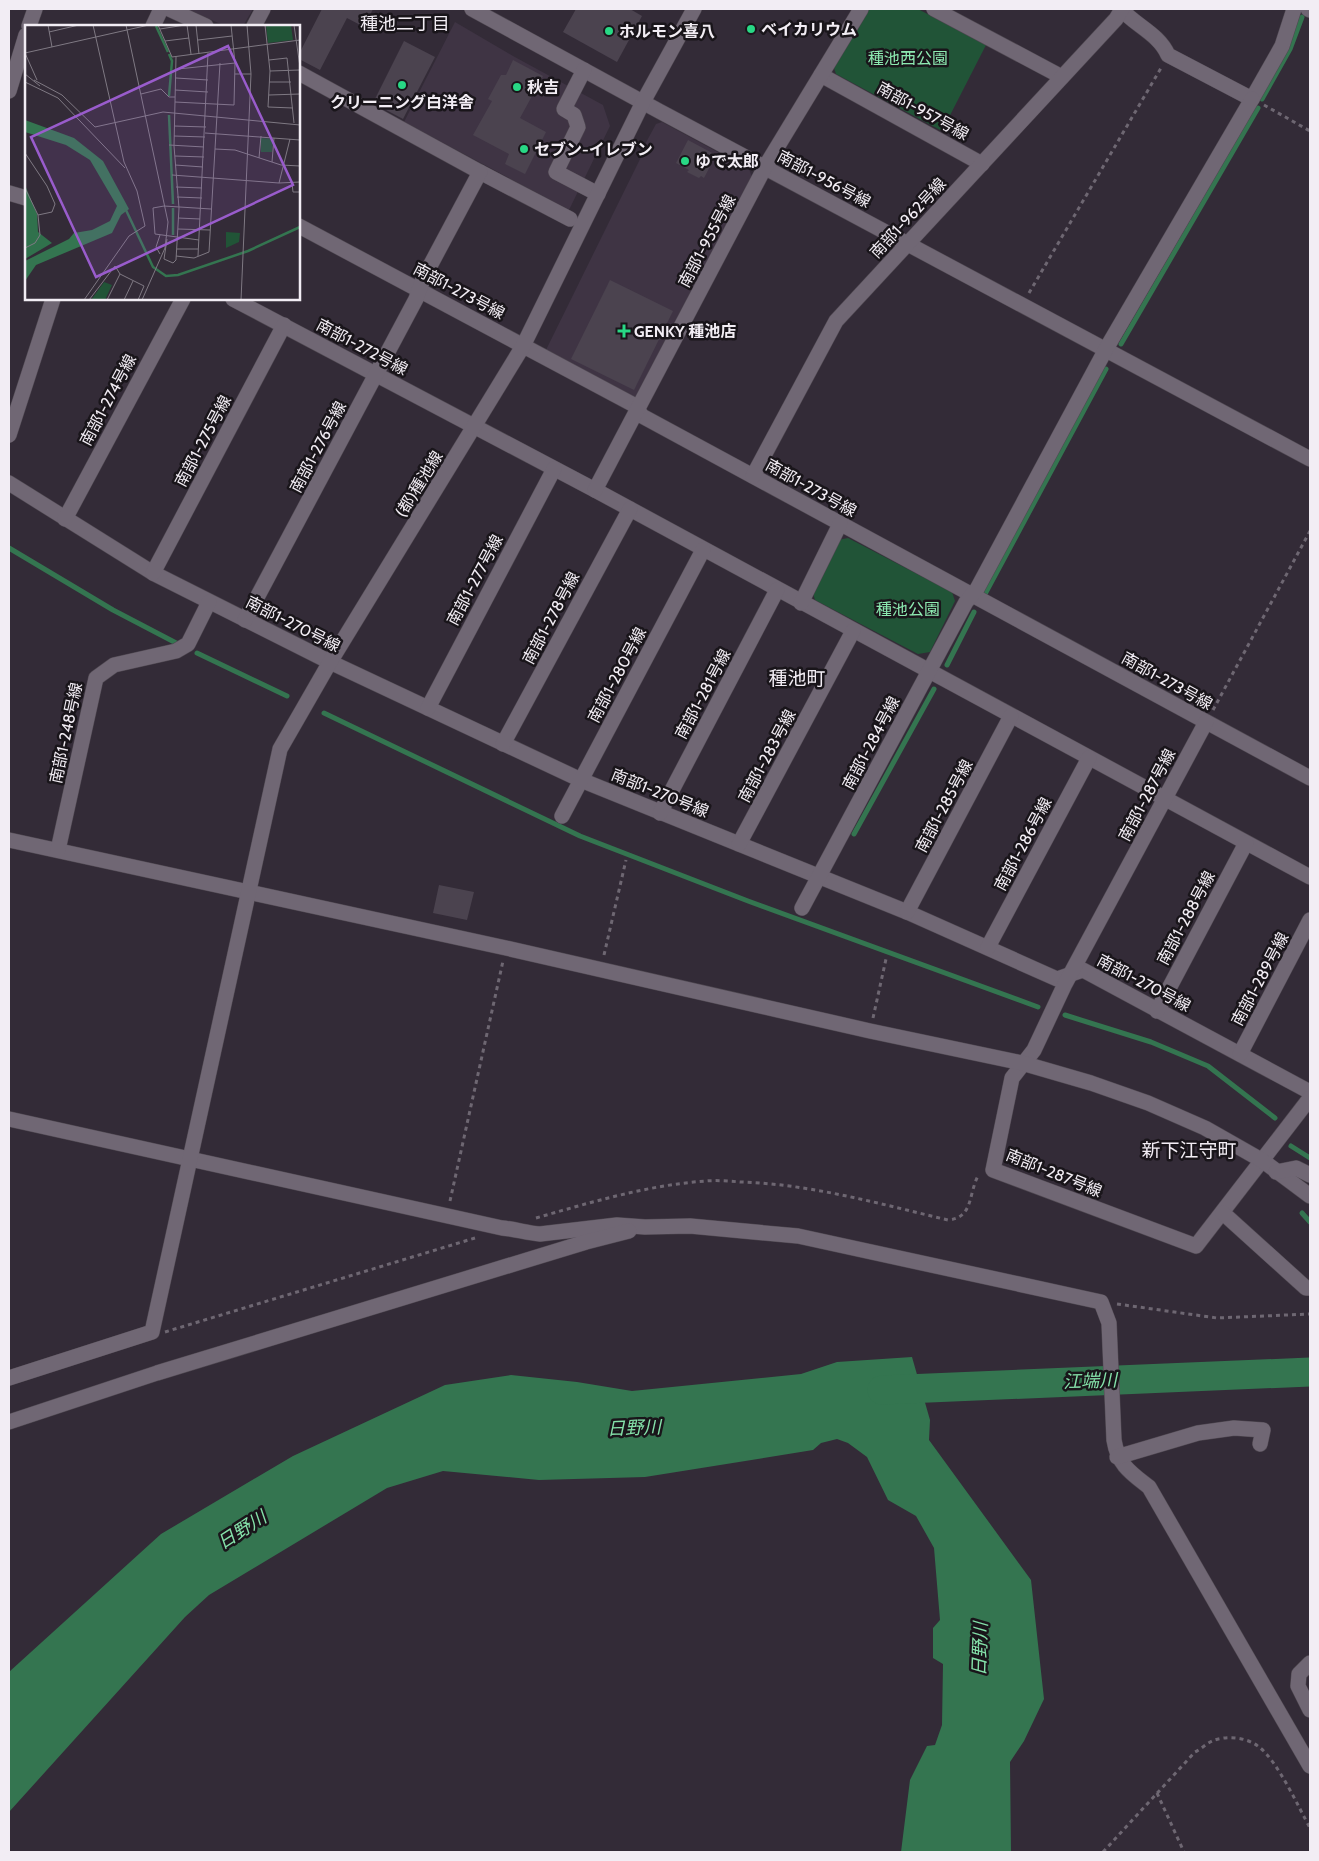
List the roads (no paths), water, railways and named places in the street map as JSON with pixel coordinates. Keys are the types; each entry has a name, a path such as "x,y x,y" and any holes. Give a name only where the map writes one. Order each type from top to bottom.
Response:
{"street":[{"path":"29,25 34,9"},
{"path":"153,25 161,9"},
{"path":"169,9 204,25"},
{"path":"255,25 263,9"},
{"name":"南部1-956号線","path":"472,9 1310,459"},
{"name":"(都)種池線","path":"9,1378 152,1332 280,749 330,662 523,346 643,102 694,9"},
{"name":"南部1-955号線","path":"595,490 766,167 861,9"},
{"path":"934,9 1062,77"},
{"path":"1122,9 1164,44 1168,54 1252,99"},
{"name":"南部1-962号線","path":"753,476 836,321 1116,19 1122,9"},
{"name":"南部1-284号線","path":"802,908 966,602 986,572 1106,349 1282,46 1294,9"},
{"path":"9,91 25,38"},
{"path":"584,70 564,109 574,115 578,127 556,172 598,194"},
{"path":"300,74 570,219"},
{"name":"南部1-957号線","path":"821,75 982,164"},
{"name":"南部1-276号線","path":"245,620 416,300 423,279 480,172"},
{"path":"9,192 25,198"},
{"name":"南部1-273号線","path":"300,227 634,405 636,412 642,416 1310,778"},
{"path":"9,435 53,300"},
{"name":"南部1-274号線","path":"65,519 181,300"},
{"name":"南部1-272号線","path":"235,300 595,490 1310,877"},
{"name":"南部1-275号線","path":"153,573 284,326"},
{"name":"南部1-277号線","path":"428,708 554,469"},
{"name":"南部1-270号線","path":"9,483 153,573 330,662 503,744 581,780 660,813 907,912 1057,979 1083,970 1310,1092"},
{"name":"南部1-278号線","path":"503,744 630,509"},
{"path":"801,603 840,524"},
{"name":"南部1-280号線","path":"562,816 703,550"},
{"name":"南部1-281号線","path":"660,813 777,590"},
{"name":"南部1-248号線","path":"58,850 96,678 114,665 176,651 188,644 209,602"},
{"name":"南部1-283号線","path":"739,844 853,631"},
{"name":"南部1-285号線","path":"907,912 1011,716"},
{"name":"南部1-287号線","path":"1206,722 1071,974 1034,1050 1012,1078 993,1170 1196,1246 1310,1098"},
{"name":"南部1-286号線","path":"988,947 1089,758"},
{"path":"9,840 248,891 870,1031 1022,1063 1090,1082 1148,1103 1205,1128 1263,1161 1310,1196"},
{"name":"南部1-288号線","path":"1157,1011 1246,842"},
{"name":"南部1-289号線","path":"1240,1054 1310,920"},
{"path":"9,1119 446,1216 502,1228 516,1229 527,1233 540,1234 616,1225 645,1228 690,1226 798,1236 1101,1302 1109,1323 1117,1456 1134,1475 1150,1487 1310,1766"},
{"path":"1276,1172 1296,1168 1310,1175"},
{"path":"1223,1213 1306,1288 1310,1288"},
{"path":"9,1422 157,1373 586,1242 645,1228"},
{"path":"1117,1456 1198,1433 1234,1428 1263,1430 1260,1444"},
{"path":"1310,1663 1299,1674 1298,1686 1310,1710"}],"water":[{"name":"日野川","path":"912,1357 930,1420 929,1440 1031,1580 1044,1699 1024,1741 1010,1762 1011,1852 901,1852 910,1780 927,1746 935,1745 942,1725 943,1664 933,1658 933,1628 940,1620 934,1548 916,1516 888,1500 867,1457 848,1443 837,1439 821,1443 813,1450 645,1477 539,1480 443,1471 387,1488 209,1595 185,1617 9,1812 9,1672 161,1534 293,1456 445,1385 511,1375 577,1382 632,1391 801,1374 837,1362"}],"waterway":[{"path":"1262,99 1290,49 1302,17"},
{"path":"1121,344 1258,108"},
{"path":"985,594 1106,369"},
{"path":"9,548 113,610 180,645"},
{"path":"947,665 974,612"},
{"path":"197,653 287,696"},
{"path":"854,834 934,689"},
{"path":"324,713 580,836 748,901 1038,1007"},
{"path":"1065,1015 1151,1042 1208,1066 1275,1118"},
{"path":"1291,1146 1310,1158"},
{"path":"1302,1213 1310,1222"},
{"name":"江端川","path":"882,1390 1310,1372"}],"place":[{"name":"ベイカリウム","path":"751,29"},
{"name":"ホルモン喜八","path":"609,31"},
{"name":"クリーニング白洋舎","path":"402,85"},
{"name":"秋吉","path":"517,87"},
{"name":"セブン-イレブン","path":"524,149"},
{"name":"ゆで太郎","path":"685,161"},
{"name":"GENKY 種池店","path":"624,331"}],"district":[{"name":"種池二丁目","path":"405,24"},
{"name":"種池町","path":"797,678"},
{"name":"新下江守町","path":"1189,1150"}],"park label":[{"name":"種池西公園","path":"908,58"},
{"name":"種池公園","path":"908,609"}]}
